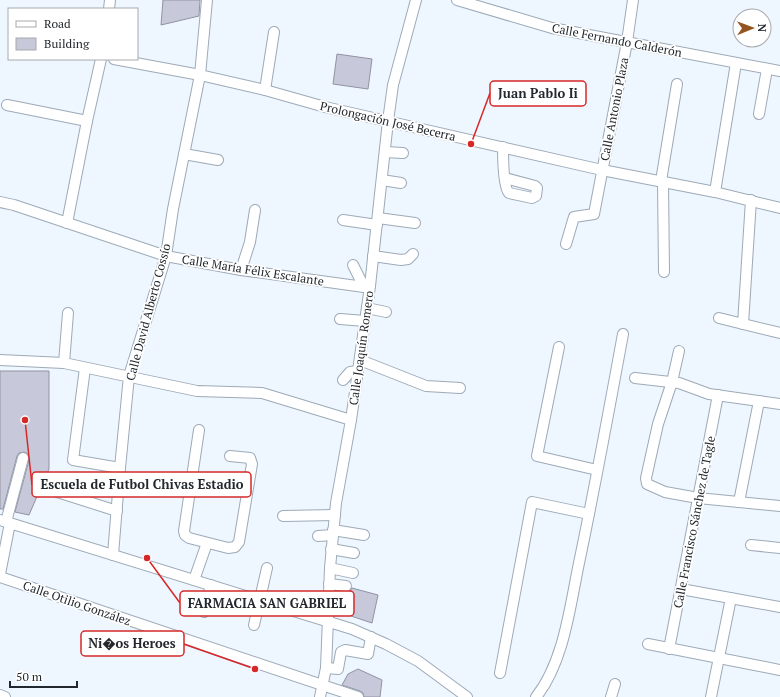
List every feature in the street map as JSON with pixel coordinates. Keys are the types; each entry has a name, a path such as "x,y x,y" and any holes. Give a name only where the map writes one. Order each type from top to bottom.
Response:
{"street":[{"name":"Calle David Alberto Cossío","path":"113,555 129,376 166,256 173,209 200,75 207,0"},
{"name":"Calle Joaquín Romero","path":"320,697 326,668 331,549 335,515 351,420 367,308 367,286 373,256 388,121 393,85 416,0"},
{"name":"Calle Fernando Calderón","path":"460,0 552,28 780,72"},
{"name":"Calle Antonio Plaza","path":"566,244 574,217 594,214 627,42 633,0"},
{"path":"265,90 274,32"},
{"path":"67,223 86,122 101,60"},
{"name":"Prolongación José Becerra","path":"133,61 265,90 325,107 602,170 715,192 780,208"},
{"path":"715,192 736,63"},
{"path":"759,114 767,69"},
{"path":"664,272 662,181 677,84"},
{"path":"7,104 86,122"},
{"path":"503,147 505,178"},
{"path":"385,152 403,153"},
{"path":"184,154 218,160"},
{"path":"382,180 401,183"},
{"path":"743,324 751,200"},
{"name":"Calle María Félix Escalante","path":"0,202 14,205 166,256 240,270 367,286"},
{"path":"240,270 250,242 255,210"},
{"path":"343,220 414,222"},
{"path":"373,256 406,260 414,254"},
{"path":"353,265 367,286"},
{"path":"367,308 386,312"},
{"path":"64,363 68,312"},
{"path":"719,318 780,333"},
{"path":"340,319 365,321"},
{"path":"536,697 552,672 561,646 589,514 623,334"},
{"path":"559,347 537,456 597,470"},
{"path":"679,351 672,382 658,424 646,478 647,484 665,492 698,498 780,506"},
{"path":"0,360 64,363 197,391 262,393 351,420"},
{"path":"360,360 426,386 460,388"},
{"path":"85,368 73,460 120,468"},
{"path":"343,380 350,372 358,371"},
{"path":"635,378 678,383 709,394 780,404"},
{"name":"Calle Francisco Sánchez de Tagle","path":"669,649 718,395"},
{"path":"739,502 758,401"},
{"path":"199,430 184,531 185,535 189,538 228,548 236,547 239,542 252,464 250,458 230,456"},
{"path":"0,575 6,522 23,458"},
{"path":"52,490 117,511"},
{"path":"500,673 532,502 589,514"},
{"path":"283,516 335,515"},
{"path":"6,522 328,621 371,637 418,661 466,697"},
{"path":"318,536 333,533 364,535"},
{"path":"194,580 207,543"},
{"path":"751,545 780,548"},
{"path":"331,549 354,553"},
{"path":"254,625 266,568"},
{"path":"330,568 353,573"},
{"name":"Calle Otilio González","path":"0,575 358,697"},
{"path":"329,584 346,586"},
{"path":"204,612 211,585"},
{"path":"681,589 780,607"},
{"path":"711,697 731,598"},
{"path":"326,668 338,669 341,652 344,650 368,654 371,637"},
{"path":"648,644 780,670"},
{"path":"611,697 615,684"},
{"path":"0,695 5,697"}],"building":[{"path":"163,0 200,0 199,16 161,25"},
{"path":"337,54 372,59 368,89 333,84"},
{"path":"0,371 49,371 49,469 29,515 15,512 29,460 28,454 24,452 19,453 17,456 3,509 0,509"},
{"path":"352,588 378,595 372,623 348,615 347,611 350,591"},
{"path":"358,669 382,680 380,697 364,697 363,693 360,691 342,685 348,674"}],"place":[{"name":"Juan Pablo Ii","path":"471,144"},
{"name":"Escuela de Futbol Chivas Estadio","path":"25,420"},
{"name":"FARMACIA SAN GABRIEL","path":"147,558"},
{"name":"Ni�os Heroes","path":"255,669"}]}
